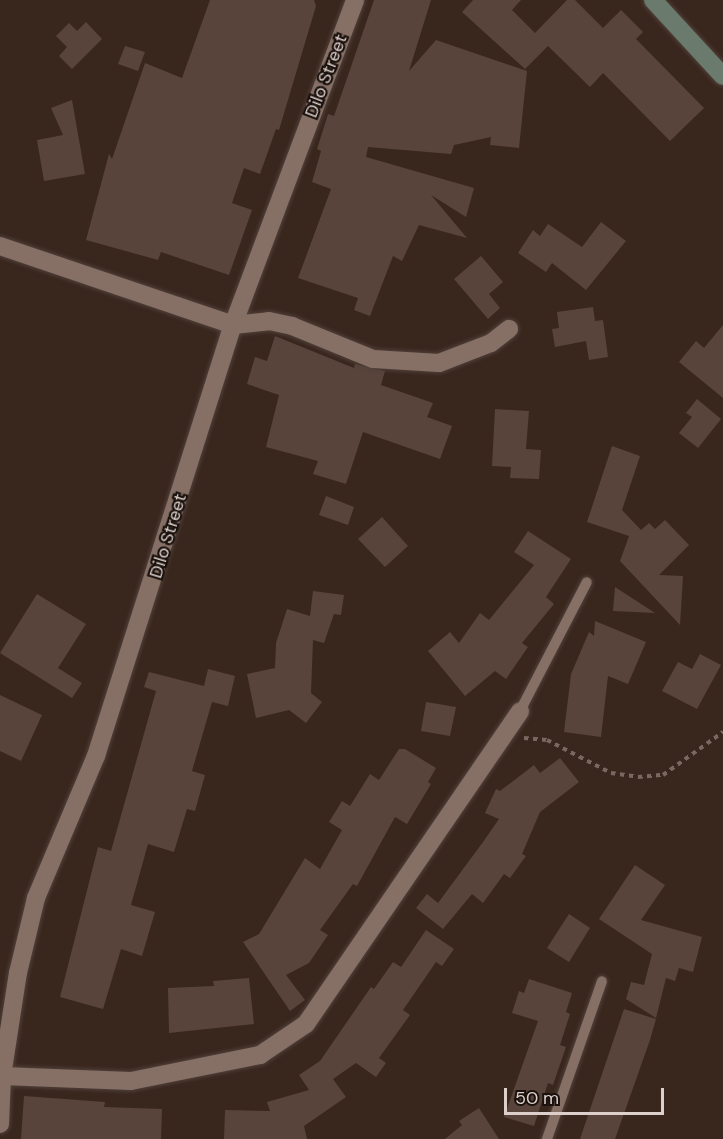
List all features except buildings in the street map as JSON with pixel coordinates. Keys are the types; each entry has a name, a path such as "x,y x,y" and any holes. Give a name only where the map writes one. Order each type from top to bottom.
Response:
{"street":[{"name":"Dilo Street","path":"0,1124 2,1076 18,973 36,898 96,756 233,325 355,0"},
{"path":"653,0 723,76"},
{"path":"0,246 233,325 269,321 373,359 406,364 440,363 491,343 509,329"},
{"path":"2,1076 131,1081 260,1055 306,1024 520,711"}],"lane":[{"path":"520,711 586,582"},
{"path":"547,1139 602,981"}],"path":[{"path":"505,736 547,740 611,772 638,777 663,775 723,732"}]}
